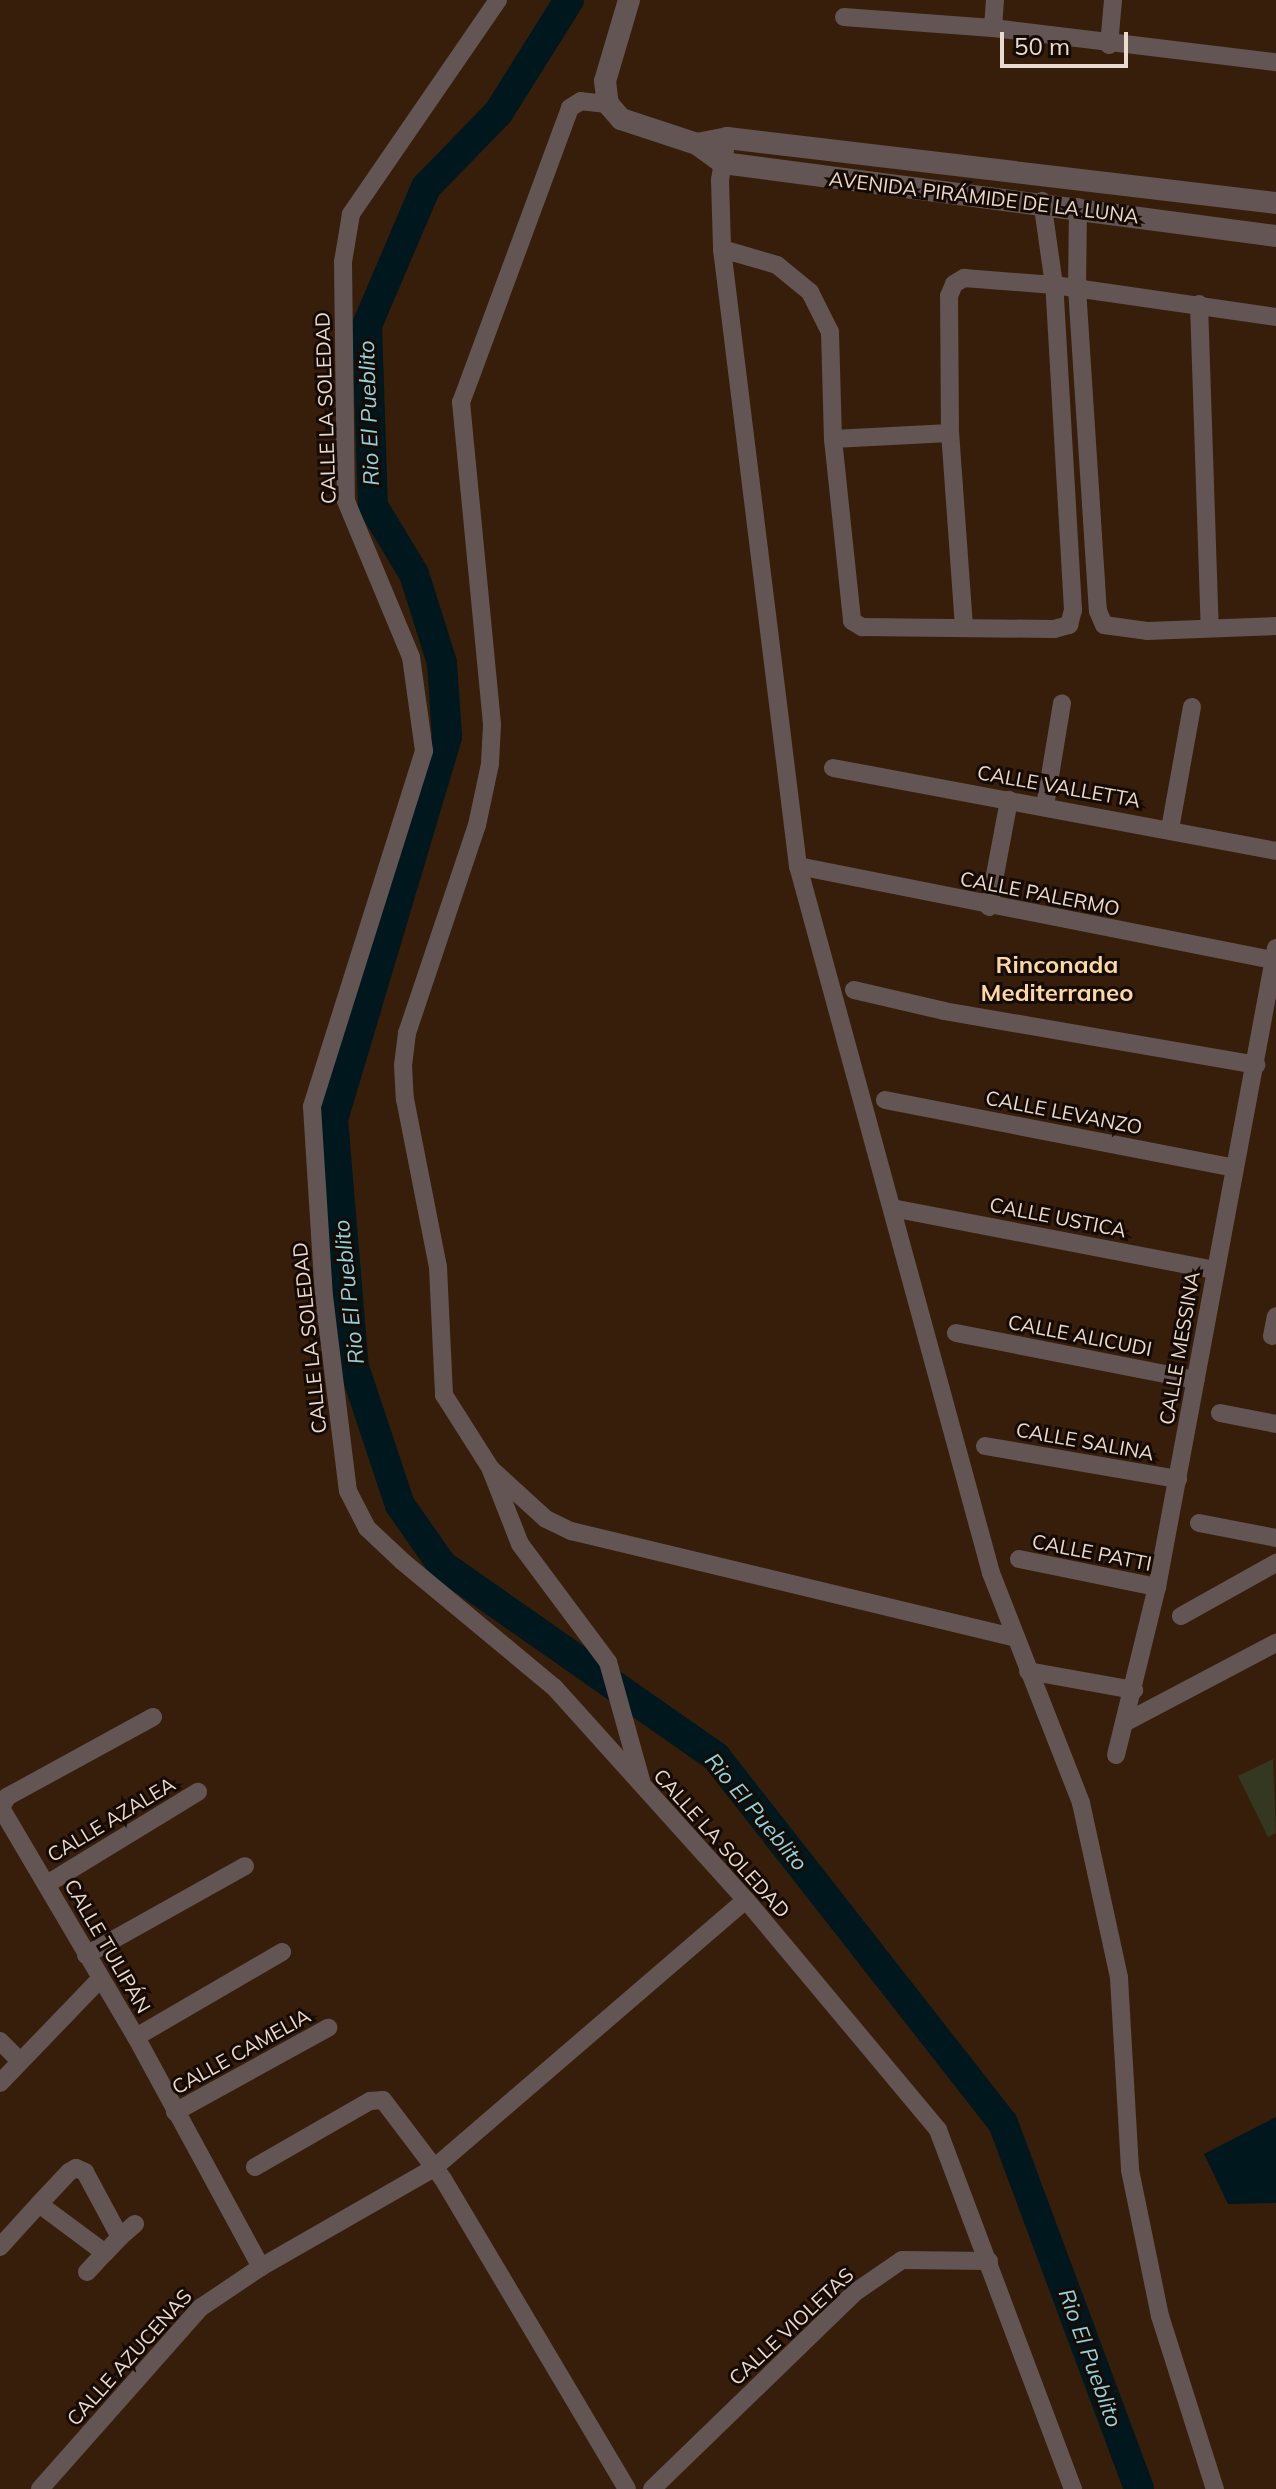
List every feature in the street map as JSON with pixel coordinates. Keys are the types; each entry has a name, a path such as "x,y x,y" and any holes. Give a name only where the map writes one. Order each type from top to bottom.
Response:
{"street":[{"name":"CALLE LA SOLEDAD","path":"498,0 351,214 343,262 346,501 411,657 424,751 312,1107 324,1296 348,1491 367,1528 554,1687 746,1900 938,2130 1073,2489"},
{"path":"629,0 605,81 608,104 581,101 570,108 461,402 492,725 490,764 477,825 407,1033 403,1065 438,1267 444,1395 491,1469 520,1544 608,1662 642,1787"},
{"path":"993,28 995,0"},
{"path":"1109,45 1113,0"},
{"path":"844,17 993,28 1109,45 1276,62"},
{"name":"AVENIDA PIRÁMIDE DE LA LUNA","path":"608,104 621,119 697,144 723,163 825,178 1042,201 1276,236"},
{"path":"727,138 723,163 722,249 798,866 991,1573 1081,1803 1119,1978 1130,2170 1160,2316 1215,2489"},
{"name":"AVENIDA PIRÁMIDE DE LA LUNA","path":"697,144 727,138 1276,203"},
{"path":"825,178 830,151"},
{"path":"722,249 777,265 810,292 830,332 833,439 852,621 862,627 1054,629 1069,625 1073,610 1054,285 1042,201"},
{"path":"1078,207 1077,288 1098,611 1104,625 1117,629 1276,626"},
{"path":"964,627 950,433 949,296 954,284 964,278 1054,285 1276,317"},
{"path":"1199,304 1210,628"},
{"path":"833,439 950,433"},
{"path":"1045,806 1062,703"},
{"path":"1170,829 1192,707"},
{"name":"CALLE VALLETTA","path":"833,768 1276,851"},
{"path":"989,907 1009,800"},
{"name":"CALLE PALERMO","path":"798,866 989,907 1275,954"},
{"name":"CALLE MESSINA","path":"1116,1755 1157,1587 1275,954"},
{"path":"854,990 944,1011 1256,1065"},
{"name":"CALLE LEVANZO","path":"885,1100 1234,1168"},
{"name":"CALLE USTICA","path":"892,1208 1215,1270"},
{"path":"1272,1336 1276,1316"},
{"name":"CALLE ALICUDI","path":"956,1333 1195,1380"},
{"path":"1220,1413 1276,1424"},
{"name":"CALLE SALINA","path":"985,1446 1178,1479"},
{"path":"491,1469 546,1519 571,1531 1016,1638"},
{"path":"1199,1523 1276,1538"},
{"name":"CALLE PATTI","path":"1019,1559 1157,1587"},
{"path":"1181,1616 1276,1563"},
{"path":"1124,1723 1276,1643"},
{"path":"1028,1671 1134,1690"},
{"name":"CALLE TULIPÁN","path":"153,1717 1,1803 136,2037 261,2267"},
{"name":"CALLE AZALEA","path":"47,1884 198,1792"},
{"path":"86,1955 245,1866"},
{"name":"CALLE AZUCENAS","path":"40,2489 200,2308 261,2267 434,2168 746,1900"},
{"path":"136,2037 282,1952"},
{"path":"0,2083 100,1979"},
{"name":"CALLE CAMELIA","path":"175,2112 328,2028"},
{"path":"0,2041 20,2061"},
{"path":"255,2167 378,2098 434,2168 627,2489"},
{"path":"0,2247 69,2172 82,2169 120,2237"},
{"path":"39,2204 105,2253"},
{"path":"87,2272 135,2224"},
{"name":"CALLE VIOLETAS","path":"652,2489 854,2293 902,2260 989,2261"}],"green space":[{"path":"1273,1759 1276,1833 1268,1837 1238,1776"}],"water":[{"path":"1276,2117 1276,2203 1228,2204 1204,2154"}],"waterway":[{"name":"Rio El Pueblito","path":"569,0 498,113 426,187 367,325 373,506 414,574 442,663 447,737 333,1119 354,1367 400,1505 442,1565 716,1757 1003,2123 1139,2489"}],"district":[{"name":"Rinconada Mediterraneo","path":"1057,979"}]}
